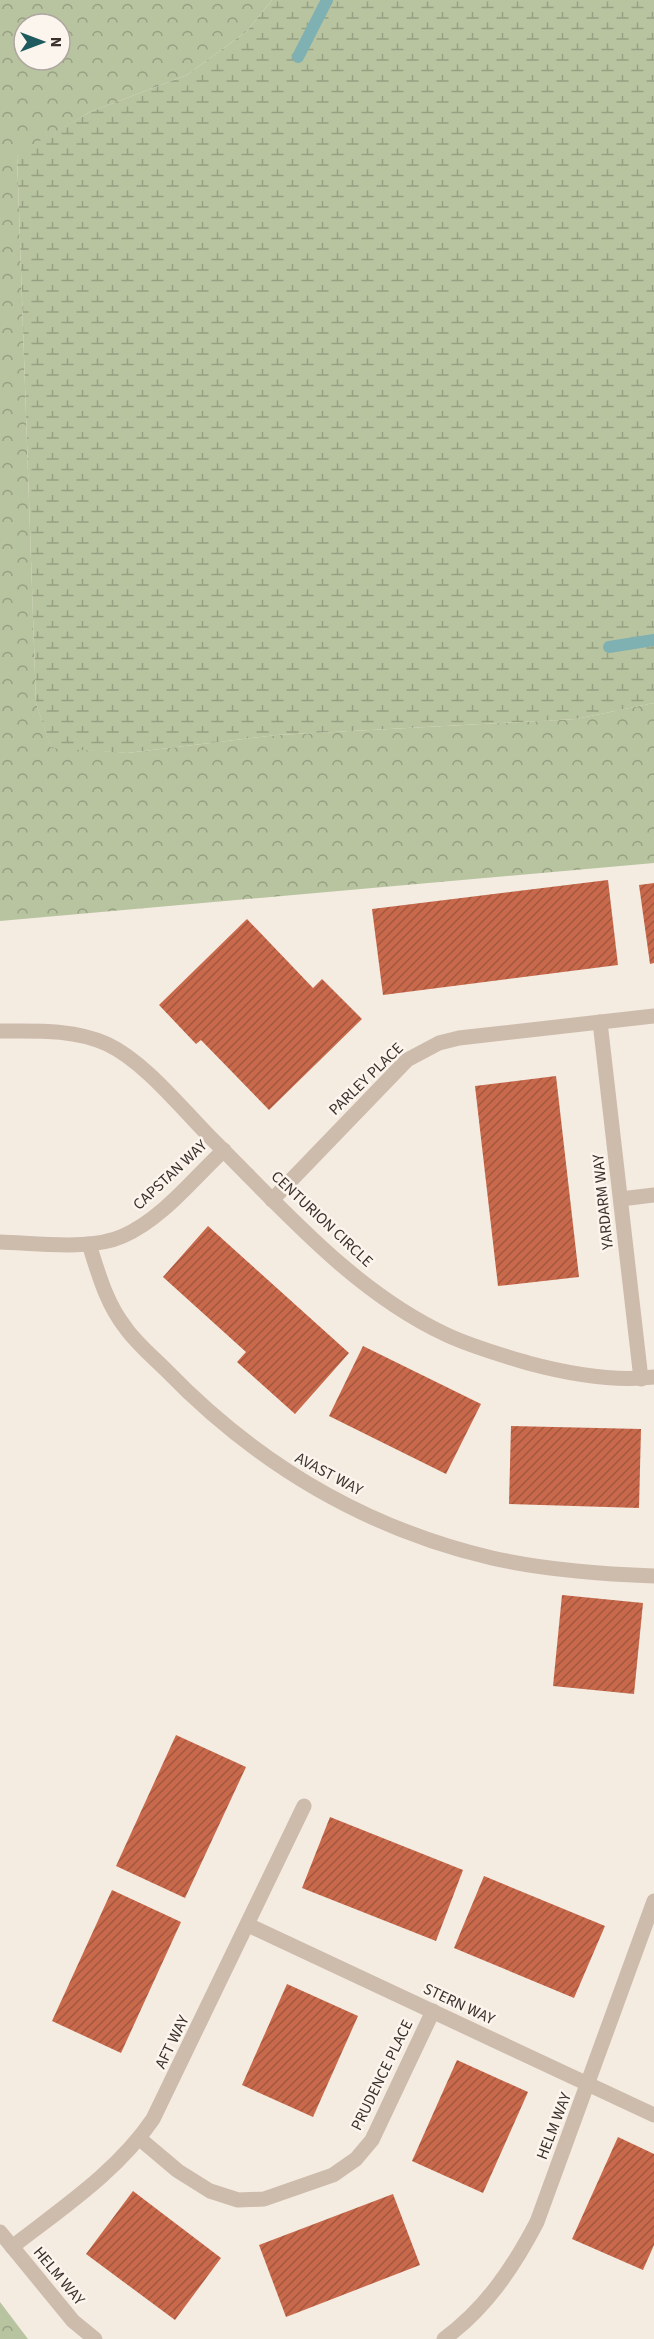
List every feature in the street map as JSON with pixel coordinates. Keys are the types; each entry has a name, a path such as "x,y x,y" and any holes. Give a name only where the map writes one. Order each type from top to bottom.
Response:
{"street":[{"name":"PARLEY PLACE","path":"272,1200 406,1060 423,1050 459,1038 654,1016"},
{"name":"YARDARM WAY","path":"600,1022 621,1198 647,1378"},
{"name":"CENTURION CIRCLE","path":"0,1031 79,1034 108,1045 136,1064 272,1200 374,1291 446,1335 492,1353 545,1367 591,1376 647,1378"},
{"name":"CAPSTAN WAY","path":"0,1242 89,1244 122,1237 148,1222 224,1150"},
{"path":"621,1198 654,1195"},
{"name":"AVAST WAY","path":"89,1244 104,1289 124,1327 193,1398 236,1436 308,1485 380,1520 435,1541 491,1558 585,1573 654,1576"},
{"name":"AFT WAY","path":"12,2247 103,2176 140,2139 165,2098 304,1806"},
{"name":"HELM WAY","path":"444,2339 460,2328 497,2290 518,2259 537,2222 589,2085 654,1901"},
{"name":"STERN WAY","path":"248,1925 654,2115"},
{"name":"PRUDENCE PLACE","path":"140,2139 178,2171 210,2191 238,2200 264,2199 333,2175 356,2159 372,2140 433,2011"},
{"name":"HELM WAY","path":"0,2232 73,2321 95,2339"}],"green space":[{"path":"0,0 272,0 247,31 187,75 90,112 17,155 36,703 51,747 127,753 277,735 576,719 654,703 654,863 0,921"},
{"path":"272,0 654,0 654,703 576,719 277,735 127,753 51,748 36,703 17,154 90,112 187,75 247,31"},
{"path":"0,2302 28,2339 0,2339"}],"building":[{"path":"608,880 618,965 383,995 372,909"},
{"path":"654,883 654,963 650,964 639,885"},
{"path":"247,919 313,988 322,979 362,1019 269,1110 201,1040 196,1044 159,1005"},
{"path":"556,1076 579,1277 498,1286 475,1086"},
{"path":"208,1226 349,1353 295,1414 237,1362 246,1352 163,1277"},
{"path":"363,1346 481,1404 446,1474 329,1416"},
{"path":"511,1426 641,1429 639,1508 509,1504"},
{"path":"562,1595 643,1603 634,1694 553,1686"},
{"path":"176,1735 246,1767 185,1898 116,1866"},
{"path":"330,1817 463,1870 436,1941 302,1888"},
{"path":"484,1876 605,1926 574,1998 454,1948"},
{"path":"112,1890 181,1922 121,2053 52,2021"},
{"path":"287,1984 358,2016 313,2117 242,2085"},
{"path":"457,2060 528,2092 483,2193 412,2161"},
{"path":"618,2137 654,2154 654,2245 643,2270 572,2239"},
{"path":"133,2191 221,2258 175,2320 86,2254"},
{"path":"393,2194 420,2265 286,2317 259,2245"}],"waterway":[{"path":"298,57 327,0"},
{"path":"609,647 654,640"}]}
